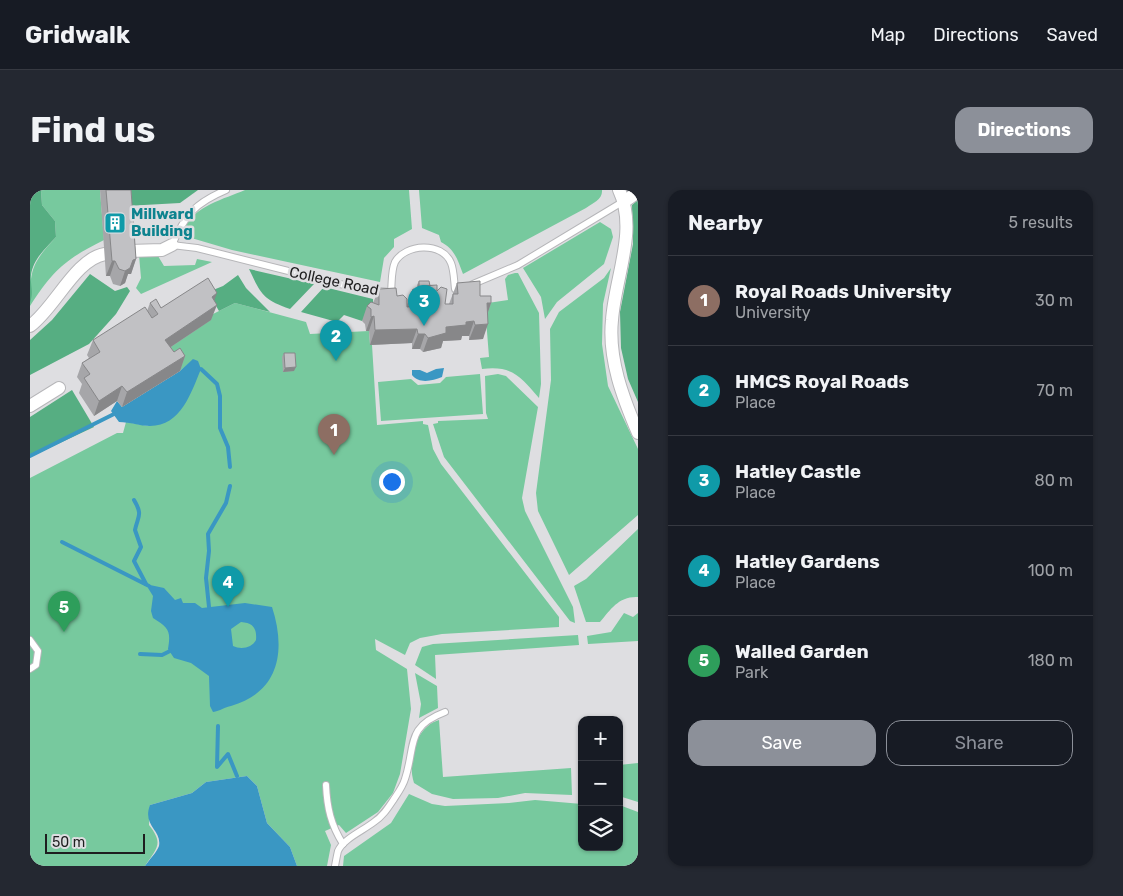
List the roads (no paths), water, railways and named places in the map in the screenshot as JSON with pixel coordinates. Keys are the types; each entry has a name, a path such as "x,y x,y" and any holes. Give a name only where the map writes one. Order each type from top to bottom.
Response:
{"street":[{"name":"College Road","path":"622,195 638,192"},
{"path":"622,195 629,235 612,320 611,347 627,408 638,434"},
{"name":"College Road","path":"129,252 162,250 172,246"},
{"path":"30,326 41,318 88,261 105,254"},
{"path":"30,406 59,388"}],"lane":[{"path":"172,246 188,214 207,198 226,190"},
{"name":"College Road","path":"172,246 197,248 364,290 391,292 393,269 399,257 412,249 428,248 442,253 451,263 455,289 518,265 622,195"},
{"path":"30,640 38,651 36,665 30,669"},
{"path":"335,866 338,850 343,844 387,811 405,781 412,740 420,727 431,718 446,712"},
{"path":"326,785 327,808 333,828 343,844"}],"water":[{"path":"193,359 198,361 201,369 189,398 170,420 161,425 150,426 119,422 111,411 117,401 122,407 180,371"},
{"path":"444,368 442,377 434,380 422,381 412,375 412,370 420,370 427,373"},
{"path":"150,585 164,588 175,600 181,598 183,603 195,603 202,608 245,603 272,607 276,623 278,654 269,680 260,691 247,699 213,712 210,706 209,676 191,663 174,658 168,649 169,634 166,627 153,618 151,611 153,596 148,588","holes":["241,622 253,627 256,632 256,640 246,648 233,646 231,629"]},
{"path":"247,776 257,786 267,823 290,847 297,866 145,866 159,846 158,836 148,818 150,805 192,793 206,782"}],"waterway":[{"path":"201,369 217,384 220,396 220,428 228,447 230,467"},
{"path":"30,456 114,414"},
{"path":"209,607 206,578 209,551 208,534 226,503 230,486"},
{"path":"134,500 139,512 135,530 141,547 134,561 146,584"},
{"path":"62,542 149,586"},
{"path":"140,654 162,655 170,651"},
{"path":"218,726 217,767 228,754 237,776"}],"place":[{"name":"Millward Building","path":"115,223"},
{"name":"Hatley Castle","path":"424,326"},
{"name":"HMCS Royal Roads","path":"336,361"},
{"name":"Royal Roads University","path":"334,455"},
{"name":"Hatley Gardens","path":"228,607"},
{"name":"Walled Garden","path":"64,632"}]}
